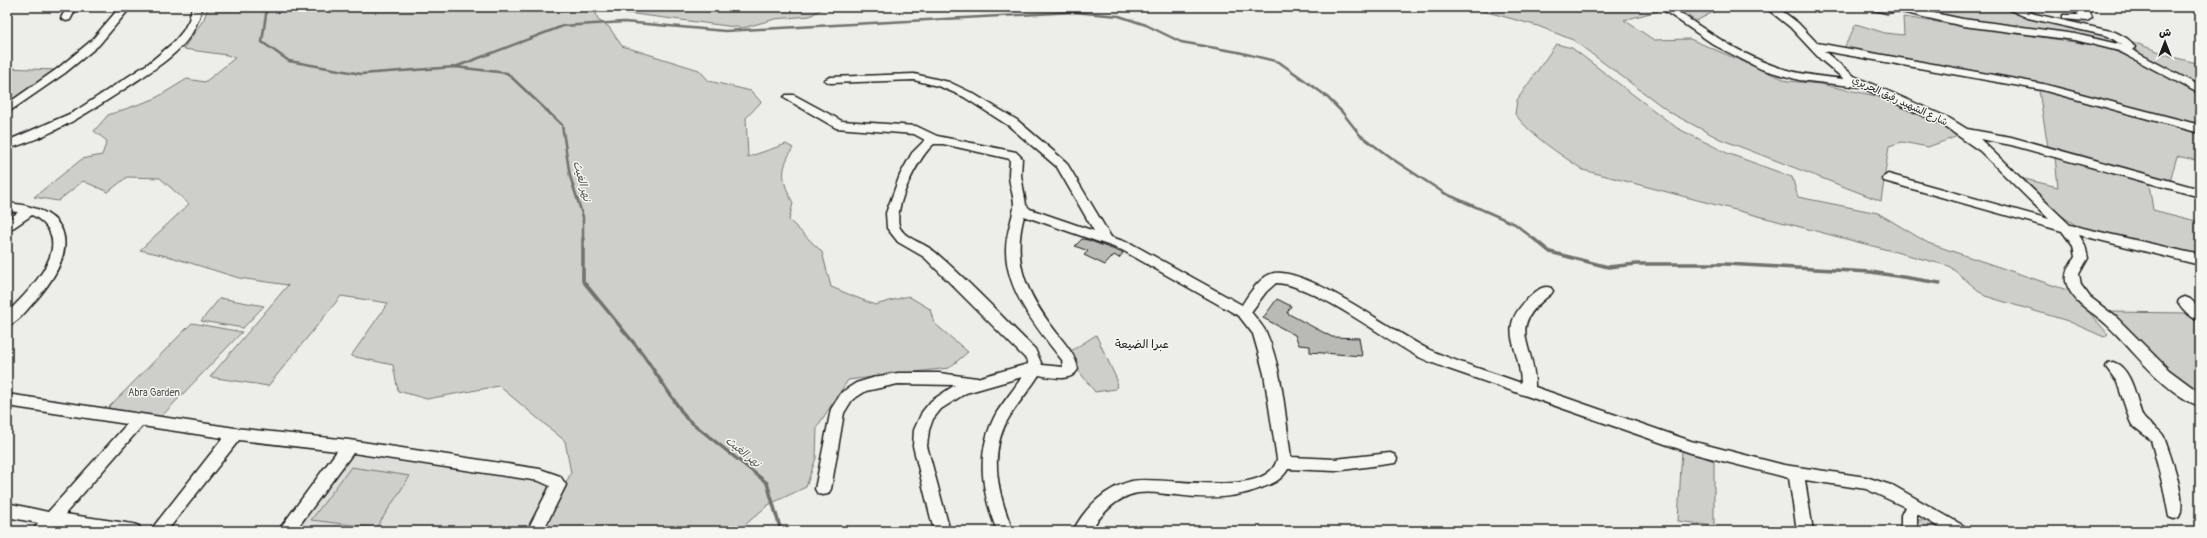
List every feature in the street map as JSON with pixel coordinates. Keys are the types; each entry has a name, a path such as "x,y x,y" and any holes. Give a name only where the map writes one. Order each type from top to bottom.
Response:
{"street":[{"path":"66,18 72,7"},
{"path":"7,109 61,71 95,42 126,7"},
{"path":"7,145 76,116 141,73 180,41 196,17 197,7"},
{"path":"1664,7 1721,44 1768,68 1788,74 1862,85"},
{"name":"شارع الشهيد رفيق الحريري","path":"1770,7 1794,25 1836,68 1862,85 1931,114 1965,133 1984,148 2066,228 2082,251 2082,258 2073,270 2074,284 2077,292 2110,321 2163,374 2200,400"},
{"path":"1874,7 1883,10 1896,7 1923,15 1966,23 2092,40 2123,49 2200,91"},
{"path":"2008,7 2032,16 2111,34 2122,39 2130,47 2123,49"},
{"path":"2032,16 2042,14 2070,18 2087,18 2086,14 2074,7"},
{"path":"1814,46 2043,87 2200,129"},
{"path":"830,80 914,77 945,84 968,94 1013,124 1062,166 1071,179 1090,215 1106,239"},
{"path":"790,98 840,125 916,130 935,140 964,144 1015,156 1015,175 1020,207 1014,224 1011,260 1014,273 1027,300 1069,358 1072,369 1066,372 1035,369 978,383 951,394 930,410 920,432 920,446 942,531"},
{"path":"1965,133 2011,141 2200,193"},
{"path":"935,140 926,144 914,160 892,213 891,218 893,229 909,243 929,254 953,276 1030,353 1035,361 1035,369 999,423 991,444 989,468 992,496 1005,531"},
{"path":"1888,178 2066,228 2200,260"},
{"path":"7,207 29,210 51,219 59,236 57,252 48,274 20,308 7,320"},
{"path":"1020,207 1033,215 1127,246 1244,312 1259,333 1271,374 1284,463 1278,472 1271,478 1253,486 1232,490 1209,491 1146,486 1125,490 1108,501 1089,518 1081,531"},
{"path":"7,228 29,210"},
{"path":"1244,312 1269,281 1276,278 1289,278 1336,301 1422,352 1691,447 1751,464 1796,473 1866,483 1889,491 1914,504 1958,531"},
{"path":"1528,390 1526,365 1517,327 1530,305 1546,291"},
{"path":"2185,302 2200,316"},
{"path":"7,306 20,308"},
{"path":"2113,367 2123,380 2137,421 2157,437 2170,479 2174,512"},
{"path":"823,489 838,409 849,393 871,383 897,379 915,378 978,383"},
{"path":"7,400 138,421 235,434 349,446 548,477 555,481 558,486 535,531"},
{"path":"41,531 138,421"},
{"path":"158,531 235,434"},
{"path":"286,531 349,446"},
{"path":"1284,463 1335,466 1390,459"},
{"path":"1796,473 1805,531"},
{"path":"1909,531 1909,515 1914,504"},
{"path":"7,510 52,519 133,531"}],"shaded area":[{"path":"352,455 552,484 526,531 295,531"}],"green space":[{"path":"208,7 825,7 810,16 775,19 743,28 595,9 598,20 609,27 622,46 699,70 709,81 751,91 761,102 746,118 748,157 786,144 793,148 784,169 784,182 793,203 789,220 822,252 831,287 875,305 908,296 930,309 934,323 968,352 949,368 848,380 817,427 816,458 806,487 768,505 738,531 541,531 571,473 565,441 499,386 427,399 398,391 393,365 351,356 388,303 341,296 268,386 210,377 288,285 239,278 171,257 140,250 189,204 160,178 127,177 108,192 83,181 58,201 34,197 82,159 102,155 107,141 94,131 108,115 154,99 187,79 205,82 235,58 227,55 183,49 204,19"},
{"path":"1469,7 1653,7 1658,11 1624,20 1654,40 1690,39 1788,81 1820,84 1886,98 1951,127 1958,136 1928,147 1902,142 1889,146 1881,201 1720,139 1671,113 1573,40 1538,26"},
{"path":"1673,7 1723,7 1696,21"},
{"path":"1911,7 2001,7 2017,14 2100,33 2112,37 2117,43 2110,44 2079,35 1932,14"},
{"path":"1903,17 2102,46 2127,56 2137,53 2133,42 2173,57 2200,64 2200,161 2177,156 2170,182 2048,147 2039,91 1987,76 1844,48 1856,24 1885,33 1904,35"},
{"path":"1556,44 1572,48 1677,128 1727,153 1792,177 1798,197 1878,213 1928,243 2070,291 2108,334 2104,337 2068,321 1985,296 1949,266 1583,170 1538,138 1515,114 1517,100"},
{"path":"7,68 57,70 7,104"},
{"path":"2055,157 2149,184 2153,210 2200,222 2200,258 2083,230 2056,212 2020,178 2058,187"},
{"path":"220,298 264,306 243,328 201,321"},
{"path":"2107,312 2191,313 2200,321 2200,397 2188,390"},
{"name":"Abra Garden","path":"192,323 242,332 158,420 105,411"},
{"path":"1096,335 1117,380 1116,389 1095,392 1078,370 1071,351"},
{"path":"1682,449 1714,461 1714,526 1678,521"},
{"path":"351,467 410,476 376,528 311,520"},
{"path":"1917,520 1927,520 1945,531 1919,531"}],"building":[{"path":"1082,239 1123,253 1119,258 1114,255 1105,265 1084,255 1088,251 1075,246"},
{"path":"1277,299 1291,306 1287,313 1332,337 1359,338 1362,356 1310,352 1310,346 1299,345 1295,335 1263,318"}],"waterway":[{"name":"نهر الغيث","path":"267,7 262,42 289,61 361,74 455,67"},
{"path":"455,67 563,26 624,22 725,31 1073,12 1119,16 1146,25 1181,42 1238,52 1279,62 1325,95 1342,112 1360,135 1391,158 1444,193 1515,224 1535,240"},
{"name":"نهر الغيث","path":"455,67 507,73 562,125 570,176 583,217 583,281 642,353 686,418 767,483 781,531"},
{"path":"1534,239 1550,252 1608,267 1637,264 1725,264 1871,272 1940,283"}],"district":[{"name":"عبرا الضيعة","path":"1142,344"}]}
